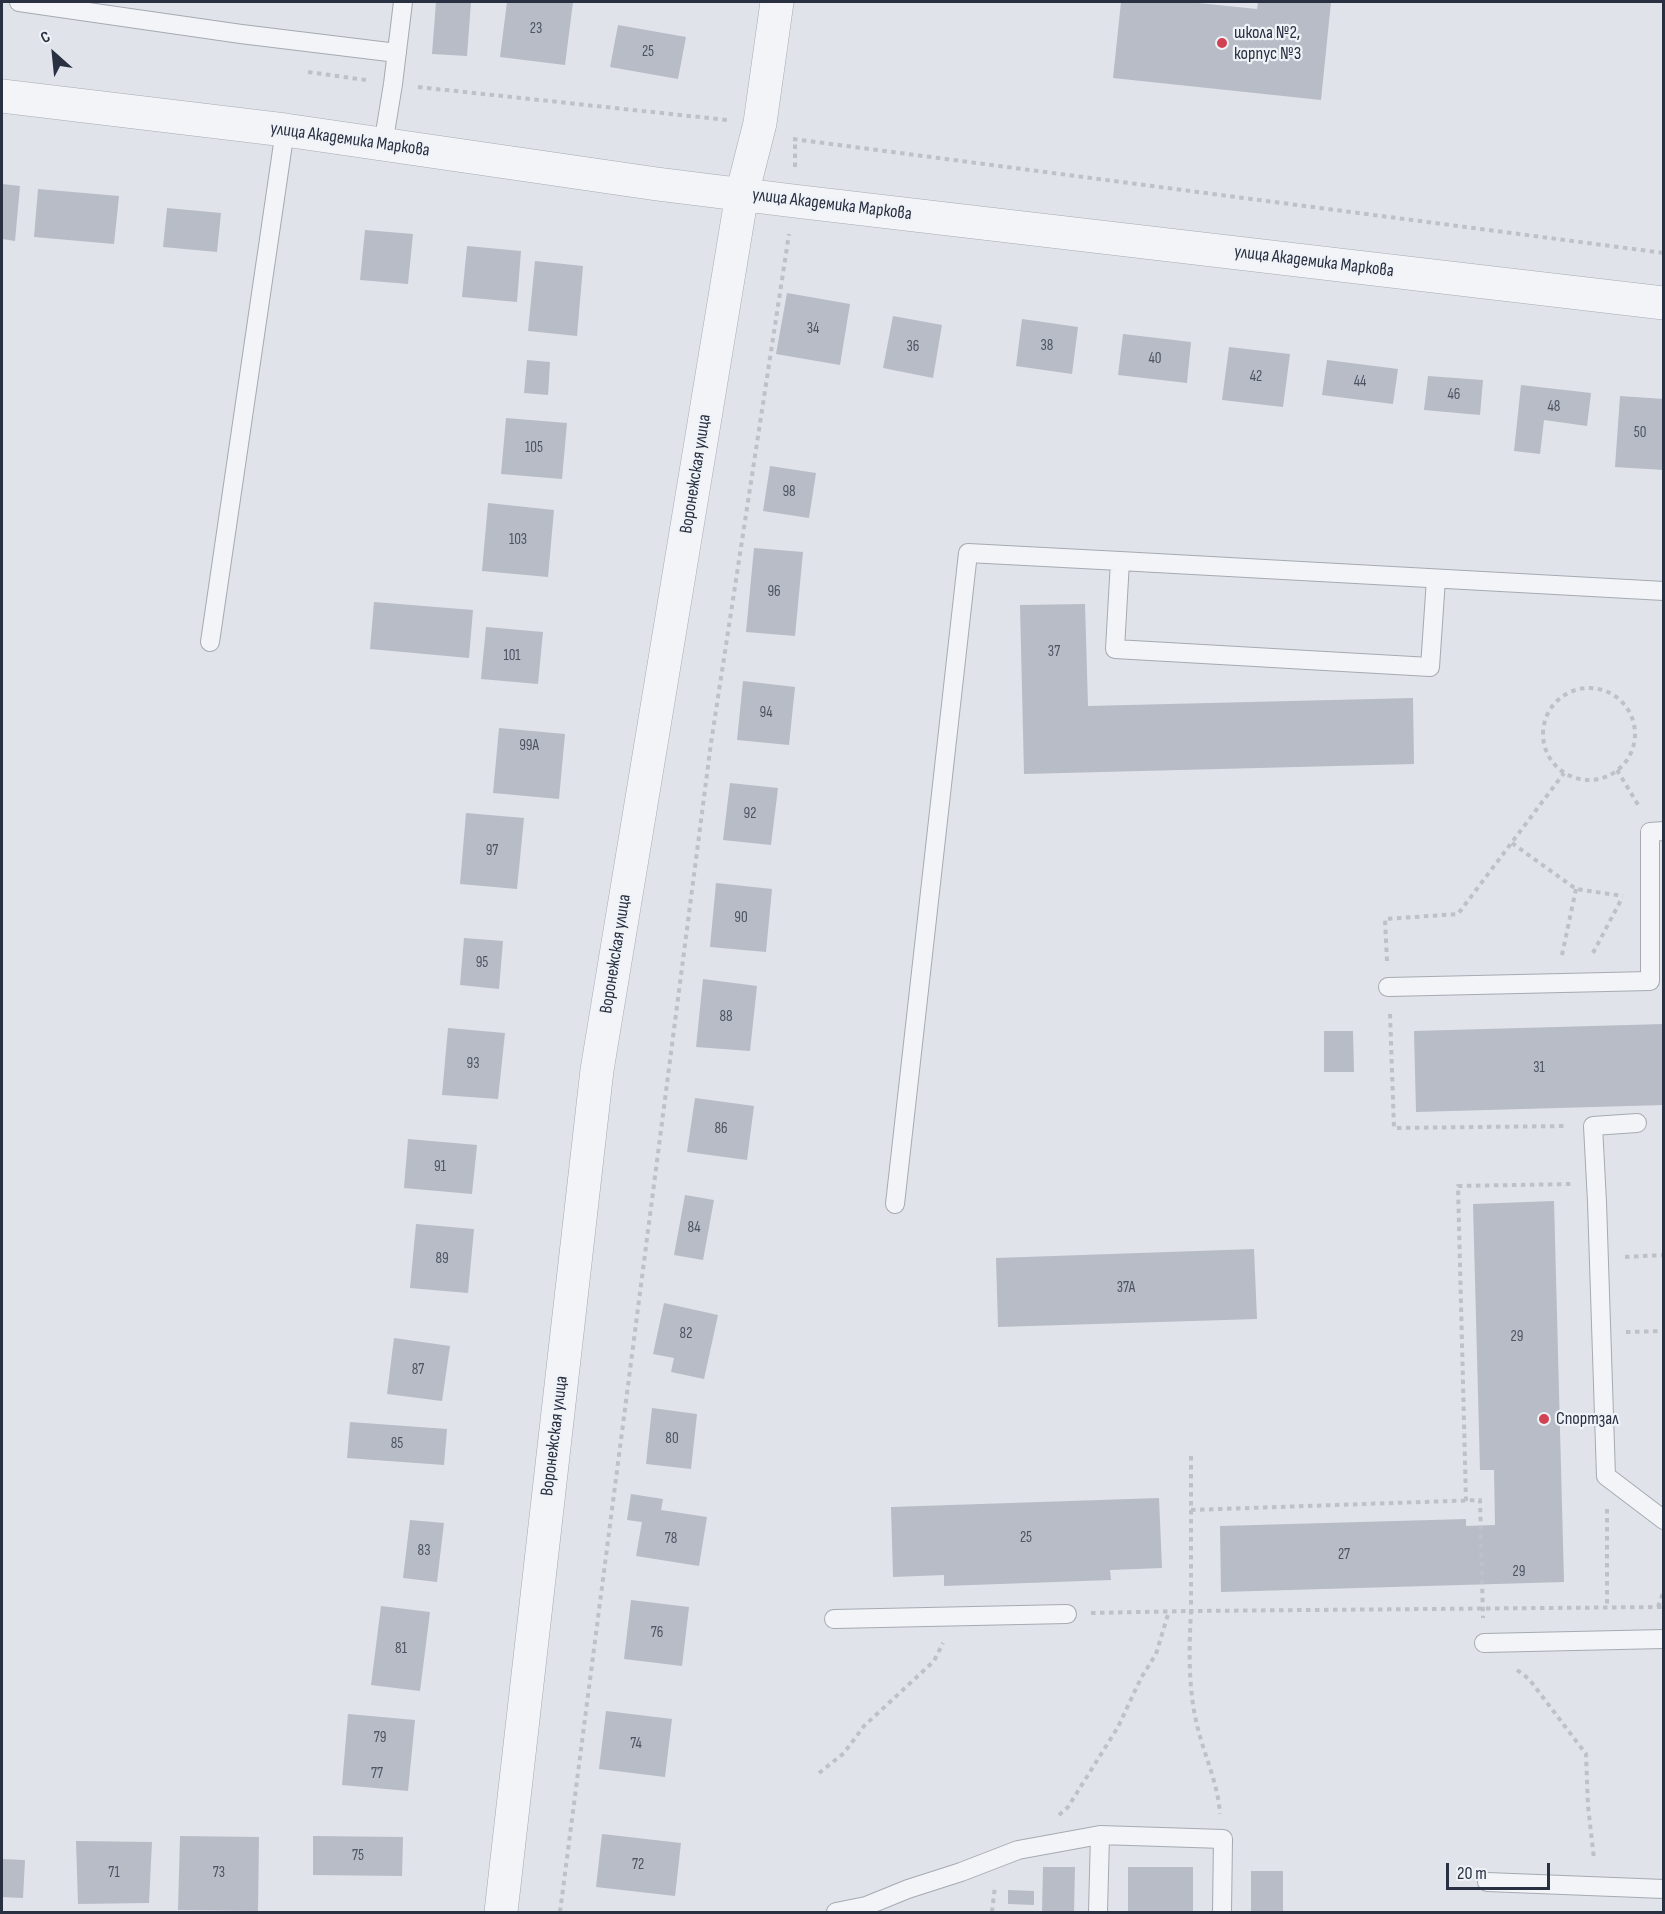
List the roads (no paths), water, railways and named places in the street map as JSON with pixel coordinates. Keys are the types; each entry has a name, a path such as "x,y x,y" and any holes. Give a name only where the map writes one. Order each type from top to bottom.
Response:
{"street":[{"name":"Воронежская улица","path":"501,1912 597,1070 742,194 760,123 777,2"},
{"name":"улица Академика Маркова","path":"2,96 285,130 657,184 1664,303"}],"lane":[{"path":"19,2 241,34 397,53"},
{"path":"383,145 403,2"},
{"path":"210,642 285,130"},
{"path":"895,1204 968,553 1664,591"},
{"path":"1120,561 1115,649 1430,667 1436,579"},
{"path":"1388,987 1650,981 1650,832 1664,831"},
{"path":"1637,1123 1593,1126 1606,1476 1664,1520"},
{"path":"834,1619 1067,1614"},
{"path":"1484,1643 1664,1639"},
{"path":"1098,1912 1100,1835"},
{"path":"836,1912 866,1906 1018,1850 1100,1835 1223,1839 1222,1912"},
{"path":"1487,1882 1664,1889"}],"place":[{"name":"школа №2, корпус №3","path":"1222,43"},
{"name":"Спортзал","path":"1544,1419"}]}
